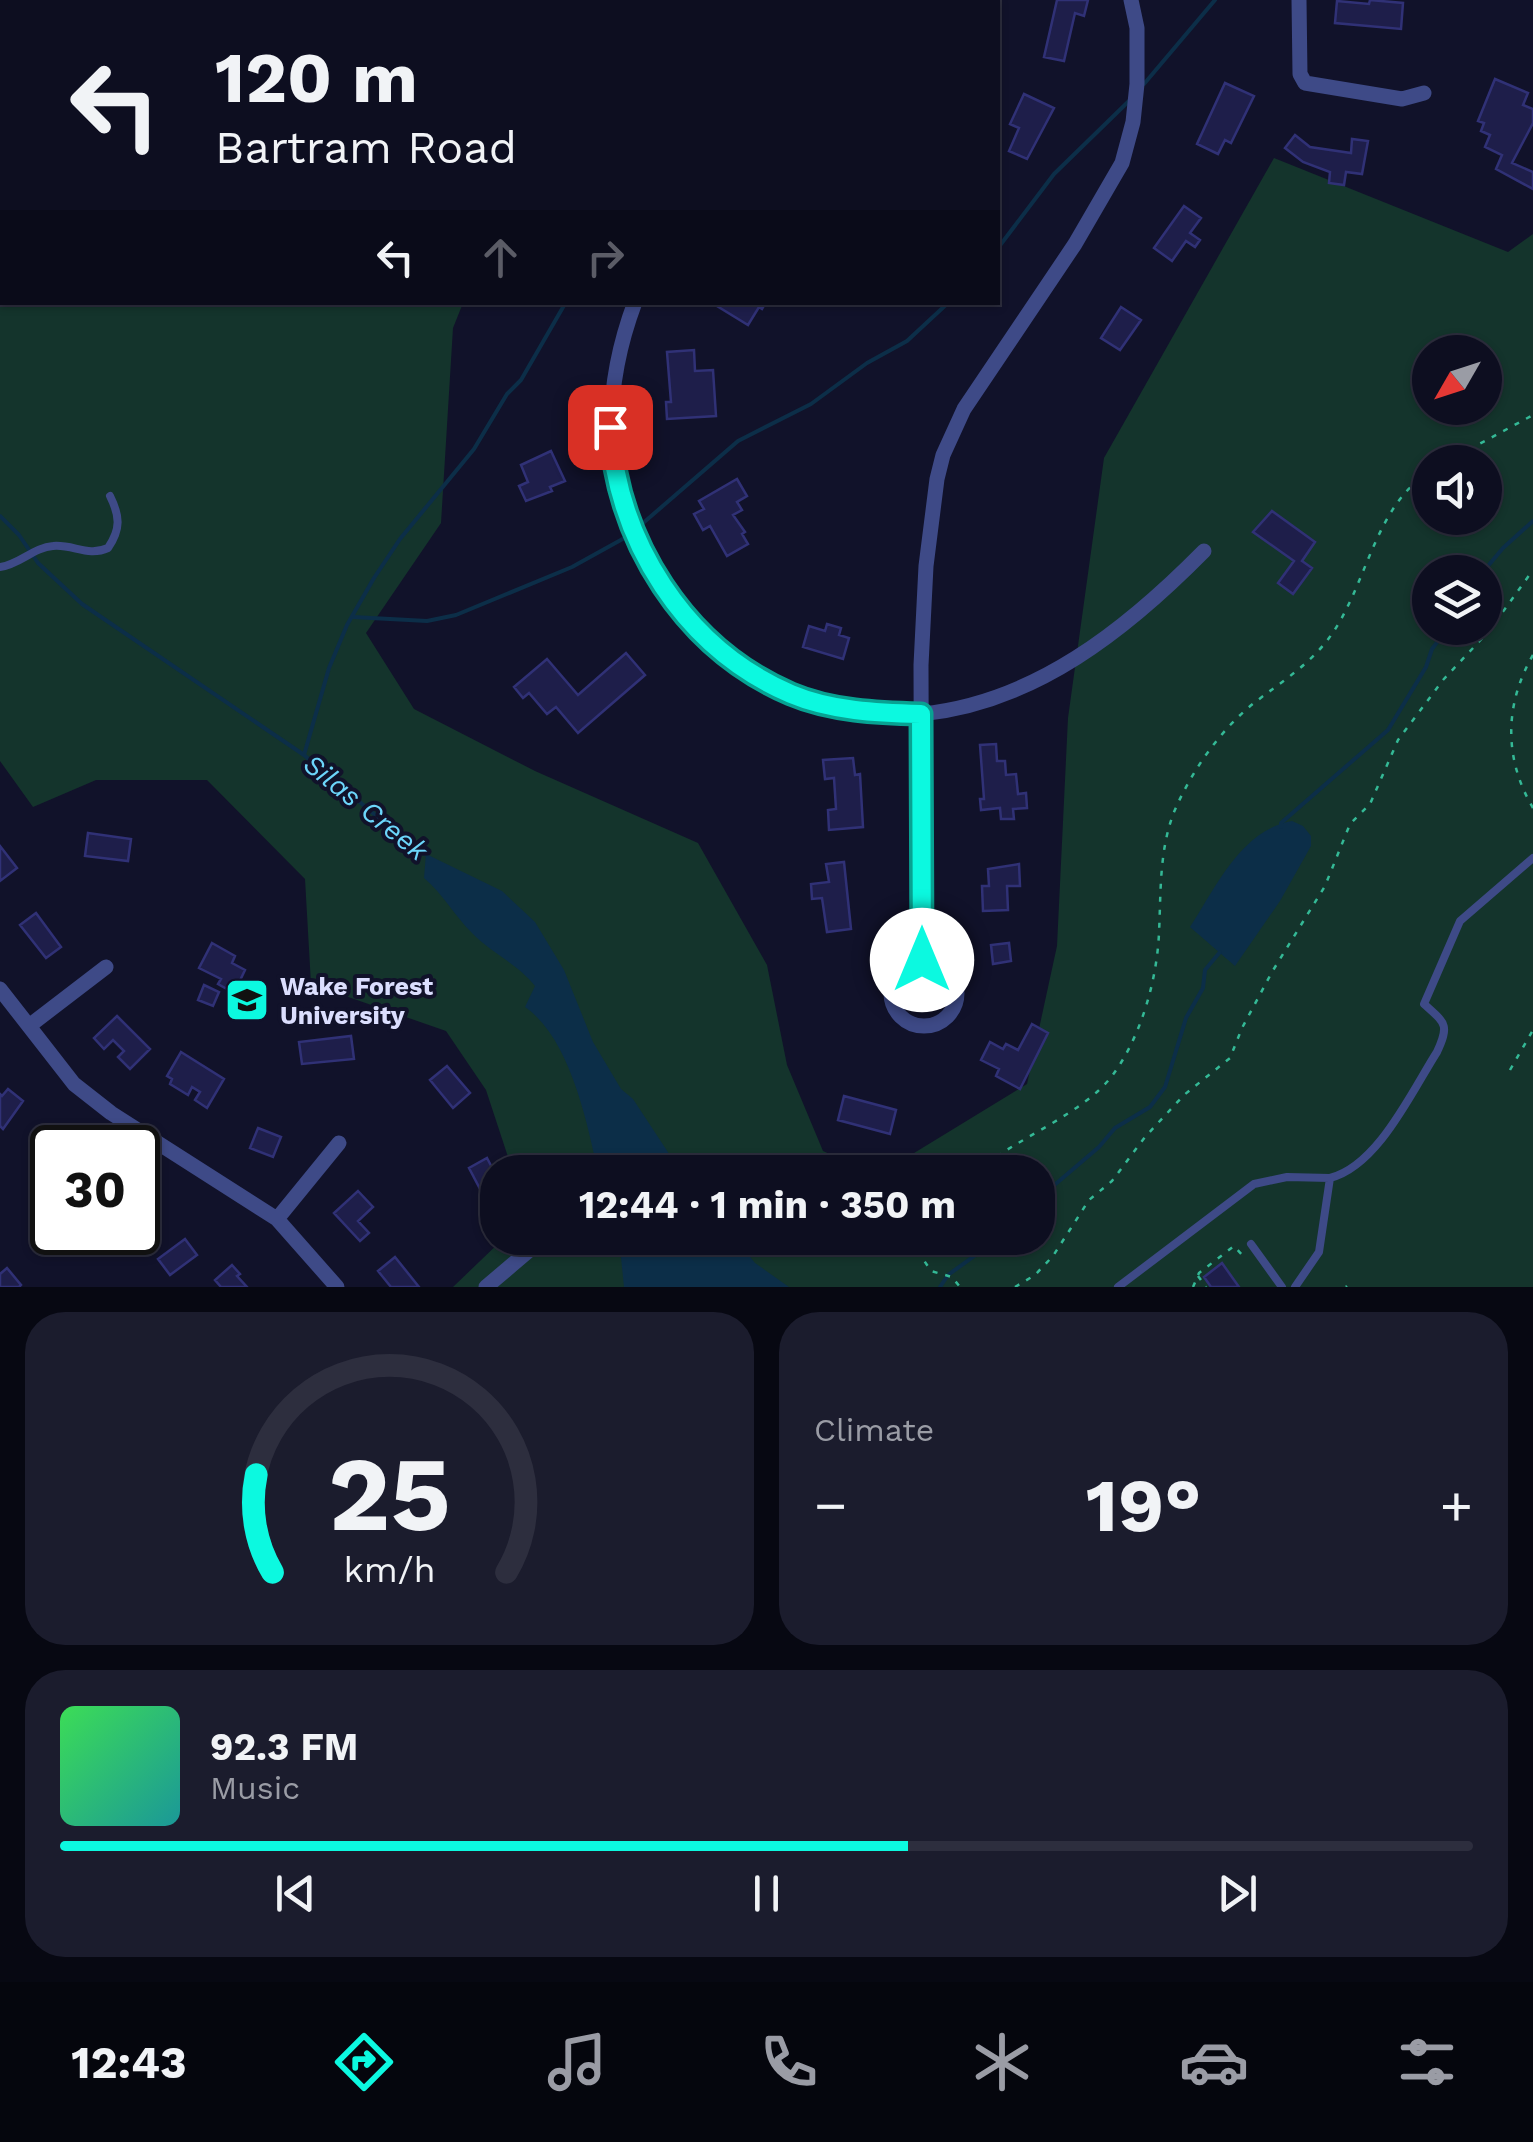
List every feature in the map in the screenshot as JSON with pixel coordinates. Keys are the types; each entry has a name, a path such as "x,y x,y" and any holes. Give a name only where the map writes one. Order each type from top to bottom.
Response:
{"street":[{"path":"922,960 921,714 926,566 931,516 944,456 964,410 1075,244 1122,163 1133,122 1136,84 1136,28 1131,0"},
{"path":"1300,0 1300,74 1306,83 1402,99 1424,93"},
{"path":"634,305 611,396 613,464 620,501 645,556 678,607 741,666 792,694 844,708 921,714 984,699 1078,658 1126,626 1204,551"},
{"path":"922,960 932,960 950,970 958,989 954,1009 940,1023 930,1026 920,1026 902,1017 892,997 893,982 901,969 922,960"},
{"path":"29,1026 106,967"},
{"path":"0,989 74,1084 111,1113 277,1219 337,1287"},
{"path":"277,1219 339,1143"},
{"path":"486,1287 524,1255"}],"lane":[{"path":"0,567 54,546 98,552 108,548 119,526 110,496"},
{"path":"1118,1287 1254,1184 1288,1177 1344,1175 1364,1160 1446,1033 1444,1021 1424,1004 1460,921 1533,858"},
{"path":"1295,1287 1319,1252 1330,1178"},
{"path":"1251,1244 1282,1287"}],"path":[{"path":"1477,445 1533,415"},
{"path":"1002,1155 1093,1095 1112,1076 1140,1020 1156,965 1165,843 1186,789 1234,721 1309,662 1330,637 1359,588 1385,521 1399,498 1412,487"},
{"path":"1015,1287 1035,1275 1053,1256 1089,1200 1112,1182 1145,1136 1184,1095 1230,1058 1272,972 1325,886 1350,824 1370,804 1398,740 1443,680 1490,631 1533,570"},
{"path":"1533,655 1519,679 1512,707 1518,782 1533,808"},
{"path":"1510,1070 1533,1030"},
{"path":"1193,1287 1212,1261 1234,1246 1244,1257"},
{"path":"920,1255 930,1271 952,1276 960,1287"},
{"path":"1198,1276 1206,1287"}],"green space":[{"path":"1274,158 1508,252 1533,234 1533,1287 453,1287 486,1255 1055,1255 1055,1155 911,1155 1027,1084 1057,946 1068,718 1104,458"},
{"path":"0,305 462,305 453,328 441,523 366,633 414,709 535,771 698,843 767,965 787,1065 823,1151 832,1155 507,1155 486,1090 446,1031 311,984 305,879 207,780 96,780 33,807 0,761"}],"water":[{"path":"1292,821 1311,836 1311,846 1280,901 1235,966 1190,927 1244,848 1274,826"},
{"path":"426,854 502,891 535,922 564,970 593,1042 621,1089 633,1099 670,1155 594,1155 565,1060 541,1021 525,1007 535,986 472,933 424,878"},
{"path":"621,1255 749,1255 789,1287 624,1287"}],"building":[{"path":"1057,0 1088,0 1084,16 1075,13 1064,61 1044,57"},
{"path":"1370,0 1403,3 1401,29 1335,23 1337,1 1369,4"},
{"path":"1495,79 1528,93 1523,105 1533,109 1533,123 1512,163 1533,172 1533,189 1496,169 1502,155 1485,147 1490,135 1481,131 1484,123 1478,121"},
{"path":"1225,83 1254,96 1231,143 1225,140 1218,154 1197,144"},
{"path":"1024,94 1054,108 1027,159 1009,151 1019,128 1010,124"},
{"path":"1295,135 1310,147 1351,153 1352,139 1368,141 1362,174 1346,172 1344,185 1329,183 1330,172 1303,162 1285,148"},
{"path":"1184,206 1201,218 1190,233 1200,240 1195,247 1186,241 1172,261 1154,248"},
{"path":"718,305 764,305 748,325"},
{"path":"1121,307 1141,320 1120,350 1101,338"},
{"path":"694,350 695,371 713,370 716,416 667,419 666,402 671,402 667,352"},
{"path":"551,451 565,481 526,501 519,486 528,482 521,465"},
{"path":"737,479 747,496 737,502 742,510 733,515 748,544 727,556 710,526 703,530 694,514 704,509 699,501"},
{"path":"1272,511 1315,542 1302,561 1312,568 1293,594 1278,583 1294,561 1253,532"},
{"path":"827,624 841,628 839,635 849,638 843,659 803,647 809,626 825,631"},
{"path":"626,653 645,675 578,733 556,707 547,714 529,693 523,698 514,687 547,659 578,695"},
{"path":"996,744 997,761 1005,761 1006,775 1016,774 1018,794 1026,793 1027,808 1013,809 1014,819 1001,819 1000,808 981,810 980,799 984,799 980,745"},
{"path":"853,758 855,775 860,774 863,827 829,830 828,810 836,809 834,778 825,779 823,760"},
{"path":"88,833 131,839 128,861 85,856"},
{"path":"0,846 17,868 0,881"},
{"path":"844,862 851,929 827,932 822,898 812,899 811,884 829,882 826,864"},
{"path":"1019,864 1020,886 1007,886 1008,910 983,911 982,886 989,886 988,869"},
{"path":"36,913 61,947 46,958 20,925"},
{"path":"212,943 235,956 232,963 245,970 234,993 218,984 221,979 199,968"},
{"path":"1009,943 1011,961 993,964 991,945"},
{"path":"204,985 219,992 213,1006 198,1000"},
{"path":"117,1016 150,1049 130,1069 118,1057 124,1051 113,1040 104,1049 94,1038"},
{"path":"1032,1024 1048,1033 1020,1089 996,1076 999,1069 981,1060 990,1042 1003,1049 1006,1044 1018,1050"},
{"path":"351,1036 354,1059 302,1064 299,1042"},
{"path":"181,1052 224,1079 207,1108 195,1100 200,1092 192,1087 188,1095 170,1084 172,1079 167,1076"},
{"path":"447,1066 470,1093 453,1108 430,1080"},
{"path":"8,1089 23,1101 3,1129 0,1094"},
{"path":"844,1096 896,1110 890,1134 838,1120"},
{"path":"258,1128 281,1137 273,1157 250,1148"},
{"path":"480,1162 480,1189 469,1168"},
{"path":"358,1191 373,1207 358,1221 369,1233 360,1241 334,1213"},
{"path":"185,1239 197,1255 170,1275 158,1259"},
{"path":"395,1257 419,1287 391,1287 378,1271"},
{"path":"1222,1263 1239,1287 1211,1287 1204,1277"},
{"path":"232,1265 247,1287 221,1287 215,1280"},
{"path":"7,1268 19,1287 0,1287 0,1274"}],"waterway":[{"path":"1144,84 1215,0"},
{"path":"1000,245 1054,174 1131,99"},
{"path":"304,755 329,668 347,625 374,578 400,539 474,449 507,394 521,380 564,305"},
{"path":"635,530 738,441 811,404 867,363 907,341 946,305"},
{"name":"Silas Creek","path":"0,516 38,563 82,604 304,755 387,825 406,847 427,855"},
{"path":"1497,555 1533,521"},
{"path":"353,617 427,621 456,615 572,567 628,536"},
{"path":"1281,827 1388,730 1435,645"},
{"path":"1055,1185 1115,1128 1150,1107 1165,1087 1186,1018 1203,988 1205,970 1220,952"},
{"path":"940,1287 948,1275 976,1255"}],"place":[{"name":"Wake Forest University","path":"247,1000"}],"route":[{"path":"610,427 620,501 631,527 661,582 699,630 741,666 792,694 844,708 921,714 922,960"}]}
